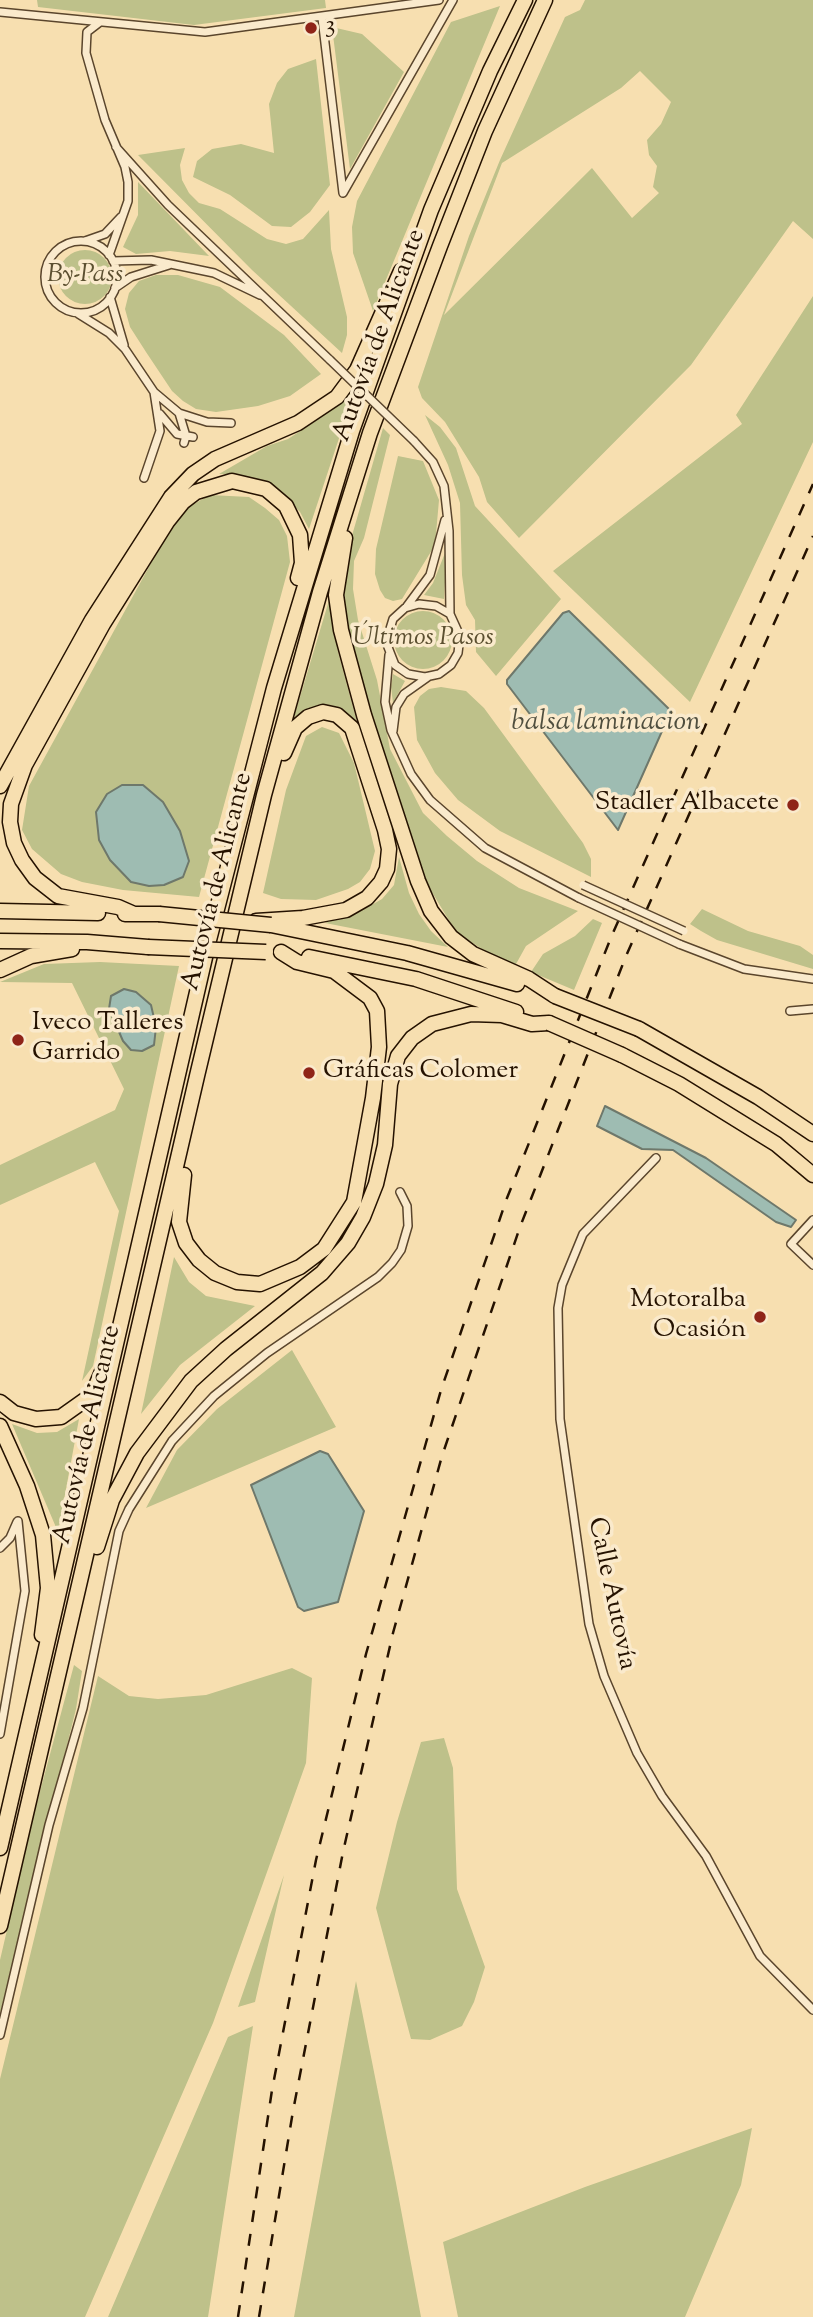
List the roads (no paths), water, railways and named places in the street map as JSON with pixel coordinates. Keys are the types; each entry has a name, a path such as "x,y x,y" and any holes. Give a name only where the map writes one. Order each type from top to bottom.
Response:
{"highway":[{"name":"Autovía de Alicante","path":"0,1848 209,940 297,610 352,431 431,210 490,71 525,0"},
{"name":"Autovía de Alicante","path":"0,1926 264,795 348,498 485,131 545,0"},
{"path":"0,786 92,620 171,497 194,474 215,459 317,412 346,385 366,352 413,241 431,210"},
{"path":"134,914 118,907 58,896 35,878 14,843 10,822 11,804 25,765 110,613 167,522 183,502 196,492 220,483 244,481 266,489 286,506 300,535 302,563 294,590 297,610"},
{"path":"348,498 347,529 337,595 341,630 364,715 418,881 431,911 461,946 555,996"},
{"path":"250,922 303,918 346,910 367,898 381,883 387,869 389,849 385,830 359,745 352,728 337,715 323,712 308,717 295,728 286,745 278,776 264,795"},
{"path":"0,911 159,914 250,922 430,959 555,996 639,1029 758,1097 813,1134"},
{"path":"0,941 281,953 348,963 416,979 549,1023 622,1055 679,1084 776,1144 813,1175"},
{"path":"0,970 31,956 58,950 141,946"},
{"path":"191,1107 192,1132 180,1193 179,1222 186,1242 199,1260 215,1273 237,1282 260,1284 277,1279 324,1249 346,1219 359,1184 379,1047 377,1011 370,998 334,971 297,962 281,953"},
{"path":"83,1573 96,1550 112,1500 137,1453 161,1418 191,1381 226,1349 322,1273 348,1243 363,1217 376,1184 385,1145 390,1084 398,1056 412,1038 432,1024 471,1014 502,1015 532,1024 549,1023"},
{"path":"0,1402 14,1413 36,1419 61,1417 92,1395 102,1378 110,1344 122,1324"},
{"path":"0,1426 27,1486 43,1535 48,1588 41,1646 43,1668"}],"street":[{"path":"0,12 205,32 439,0"},
{"path":"322,18 343,193 453,0"},
{"path":"77,313 97,309 115,288 116,275 111,258 128,201 128,182 104,120 86,54 88,32 101,22"},
{"path":"116,147 168,205 414,441 433,462 441,476 447,512 450,614 460,636 458,653 451,665 404,694 396,707 392,732"},
{"path":"123,214 105,234 85,241 71,242 59,248 50,258 45,271 51,298 109,333 125,349 154,392 179,413 207,422 232,423"},
{"path":"85,241 111,258 151,260 214,274 265,298"},
{"path":"115,288 143,272 173,264"},
{"path":"110,297 125,349"},
{"path":"144,478 157,445 160,414 154,392"},
{"path":"160,414 177,434 187,439 179,413"},
{"path":"447,512 430,575 405,608 393,619 387,633 389,655 385,702 392,732 411,774 453,823 485,848 579,898 679,944 744,969 813,979"},
{"path":"405,608 428,605 450,614"},
{"path":"389,655 408,674 428,677"},
{"path":"583,885 684,931"},
{"path":"790,1011 813,1009"},
{"name":"Calle Autovía","path":"656,1158 583,1234 562,1285 558,1308 560,1419 589,1624 604,1676 637,1753 662,1796 706,1856 760,1956 813,2010"},
{"path":"0,2035 49,1825 83,1709 119,1531 129,1508 172,1441 214,1396 267,1353 370,1283 392,1263 401,1250 408,1226 407,1206 400,1192"},
{"path":"813,1220 791,1244 813,1265"},
{"path":"0,1548 10,1538 18,1521 25,1591 0,1734"}],"water":[{"name":"balsa laminacion","path":"569,611 671,711 618,830 507,684 507,680 563,613"},
{"path":"122,785 143,785 163,802 180,831 189,861 183,877 164,885 149,886 131,882 110,860 99,840 96,812 107,794"},
{"path":"124,989 136,992 151,1005 156,1027 154,1045 142,1051 131,1050 123,1041 109,1009 111,996"},
{"path":"605,1106 706,1158 796,1220 791,1227 776,1222 673,1150 642,1149 597,1126"},
{"path":"320,1451 328,1454 364,1511 338,1602 304,1611 298,1607 251,1485"}],"railway":[{"path":"238,2317 272,2090 316,1860 366,1654 441,1390 507,1198 612,935 813,484"},
{"path":"259,2317 293,2111 343,1852 393,1633 442,1456 520,1227 626,956 813,536"}],"place":[{"name":"3","path":"311,28"},
{"name":"Stadler Albacete","path":"793,805"},
{"name":"Iveco Talleres Garrido","path":"18,1040"},
{"name":"Gráficas Colomer","path":"309,1073"},
{"name":"Motoralba Ocasión","path":"760,1317"}],"park label":[{"name":"By-Pass","path":"85,277"},
{"name":"Últimos Pasos","path":"423,640"}]}
